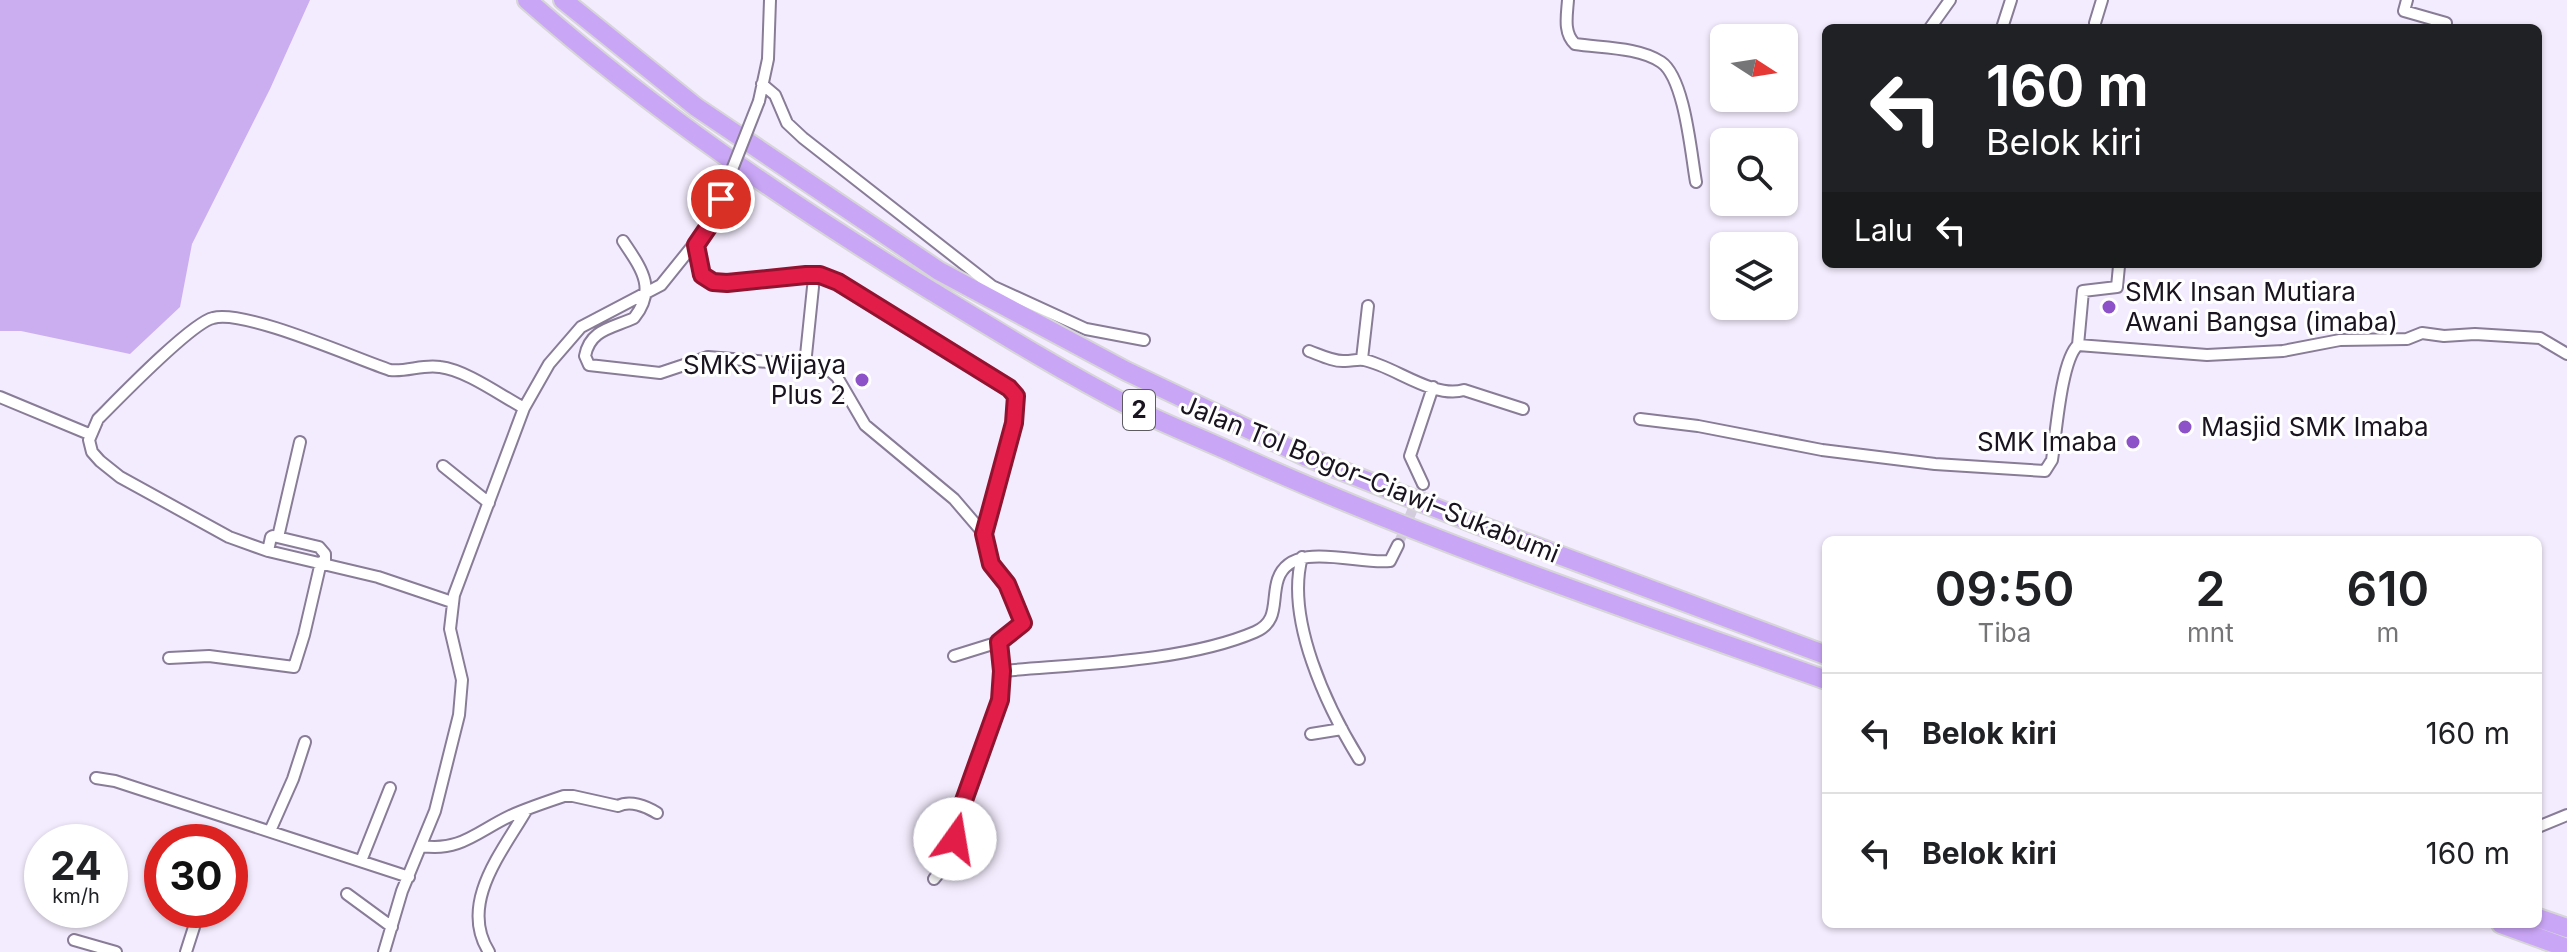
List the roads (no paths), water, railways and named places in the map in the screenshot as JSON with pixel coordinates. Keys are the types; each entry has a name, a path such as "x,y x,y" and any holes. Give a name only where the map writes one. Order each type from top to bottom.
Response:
{"highway":[{"name":"Jalan Tol Bogor–Ciawi–Sukabumi","path":"527,0 597,61 700,140 836,233 1034,354 1137,410 1280,474 1482,558 1822,679"},
{"name":"Jalan Tol Bogor–Ciawi–Sukabumi","path":"563,0 696,107 939,271 1126,371 1307,457 1490,530 1822,654"},
{"path":"2542,919 2567,928"},
{"path":"2512,928 2567,948"}],"street":[{"path":"384,952 438,798 462,692 461,671 450,629 452,602 524,408 549,364 581,327 666,281 711,223 759,101 768,59 770,0"},
{"path":"1568,0 1567,30 1569,39 1575,44 1644,54 1668,68 1685,112 1696,182"},
{"path":"1933,24 1950,0"},
{"path":"2003,24 2011,0"},
{"path":"2095,23 2102,0"},
{"path":"2407,0 2404,11 2446,23"},
{"path":"762,84 775,95 787,123 803,138 992,286 1086,329 1144,340"},
{"path":"623,241 644,275 644,295 634,318 602,330 591,339 585,356 589,365 656,374 703,357 805,365 833,372 865,425 954,499 984,534 993,569 1007,584 1023,621 1020,628 999,642 954,656"},
{"path":"696,245 702,275 713,282 820,275 838,282 1009,388 1016,396 1016,415 984,534"},
{"path":"2078,345 2083,291 2117,287 2119,268"},
{"path":"805,365 813,287"},
{"path":"1362,359 1368,306"},
{"path":"452,602 401,583 268,551 229,537 120,477 95,456 89,446 89,434 98,419 176,345 205,321 219,317 261,324 390,370 406,371 433,366 452,370 524,408"},
{"path":"1640,419 1822,450 1935,464 2045,471 2052,460 2066,365 2074,347 2078,345 2207,355 2283,351 2340,340 2407,339 2422,333 2540,338 2567,354"},
{"path":"1309,351 1338,360 1362,359 1401,377 1433,387 1454,393 1464,390 1523,409"},
{"path":"1423,484 1410,456 1433,387"},
{"path":"0,397 89,434"},
{"path":"278,537 300,442"},
{"path":"443,466 489,503"},
{"path":"169,658 209,656 294,667 325,554 319,547 272,536 268,551"},
{"path":"1002,671 1205,648 1266,626 1274,613 1278,580 1285,566 1312,555 1390,561 1398,545"},
{"path":"1302,557 1297,585 1304,627 1321,689 1359,759"},
{"path":"934,879 951,858 962,806 1000,700 1002,671 999,642"},
{"path":"1311,734 1342,729"},
{"path":"270,831 305,742"},
{"path":"96,778 115,781 409,877"},
{"path":"361,861 390,788"},
{"path":"422,846 438,849 458,846 527,809 573,796 618,806 622,803 638,804 657,813"},
{"path":"489,952 479,932 481,891 489,871 527,809"},
{"path":"2542,825 2567,815"},
{"path":"347,894 392,927"},
{"path":"186,952 194,928"},
{"path":"74,940 116,952"}],"tunnel":[{"path":"1398,545 1423,484"}],"place":[{"name":"SMK Insan Mutiara Awani Bangsa (imaba)","path":"2109,307"},
{"name":"SMKS Wijaya Plus 2","path":"862,380"},
{"name":"Masjid SMK Imaba","path":"2185,427"},
{"name":"SMK Imaba","path":"2133,442"}]}
